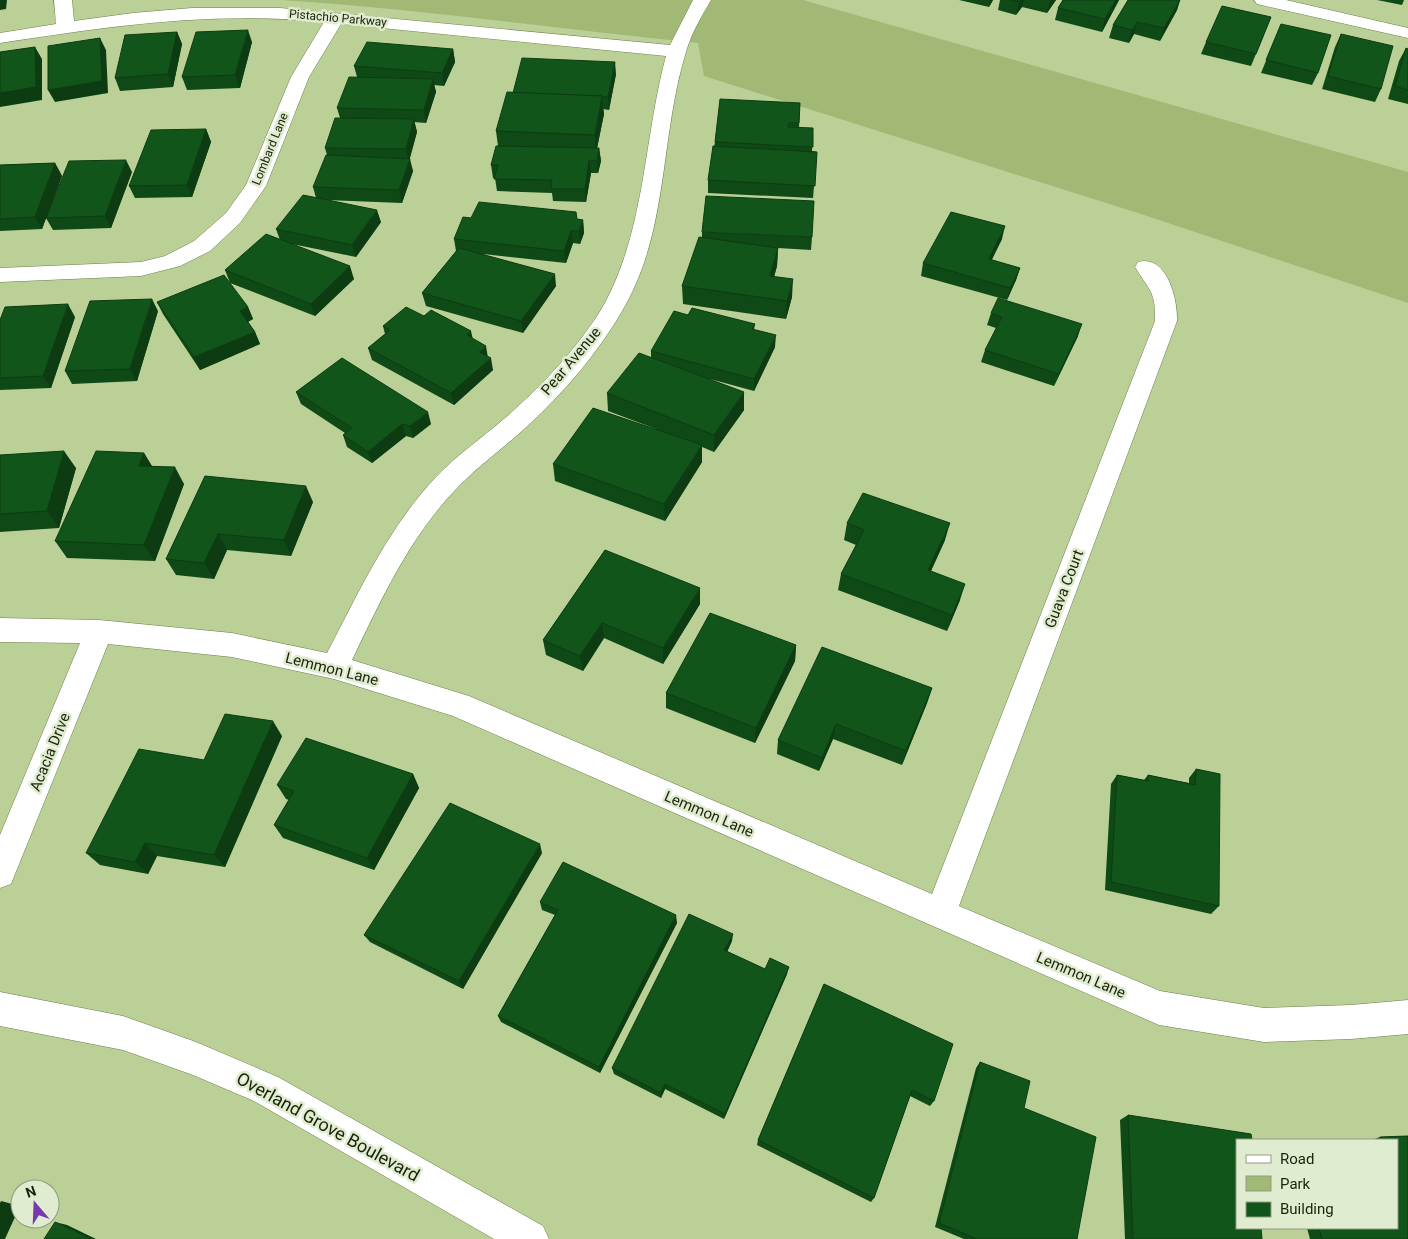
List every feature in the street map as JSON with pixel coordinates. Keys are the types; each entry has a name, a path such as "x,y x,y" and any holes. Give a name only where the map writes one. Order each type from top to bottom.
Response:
{"street":[{"path":"63,0 65,28"},
{"name":"Pear Avenue","path":"334,667 396,546 417,516 439,490 543,396 589,341 616,303 632,272 644,235 667,89 676,51 702,0"},
{"path":"1263,0 1408,33"},
{"name":"Pistachio Parkway","path":"0,38 136,18 216,12 295,14 676,51"},
{"name":"Lombard Lane","path":"0,275 141,269 172,261 202,246 233,218 256,186 300,77 336,18"},
{"name":"Guava Court","path":"940,914 1166,321 1167,306 1165,293 1159,281 1146,267"},
{"name":"Lemmon Lane","path":"0,630 99,632 232,645 334,667 459,704 1159,1008 1264,1025 1351,1022 1408,1017"},
{"name":"Acacia Drive","path":"0,873 99,632"},
{"name":"Overland Grove Boulevard","path":"0,1009 123,1033 196,1058 266,1089 530,1239"}],"green space":[{"path":"281,0 803,0 1408,172 1408,303 1141,214 704,76 698,43 437,14"}],"building":[{"path":"1063,0 1116,0 1105,19 1058,8"},
{"path":"1128,0 1180,0 1164,28 1137,22 1132,30 1113,25"},
{"path":"1222,6 1271,17 1256,54 1206,42"},
{"path":"1281,24 1331,35 1318,73 1266,60"},
{"path":"248,30 235,75 182,77 196,32"},
{"path":"177,32 168,74 115,78 125,35"},
{"path":"1341,34 1393,46 1381,89 1328,76"},
{"path":"100,38 102,81 48,90 48,46"},
{"path":"367,42 453,49 442,73 354,66"},
{"path":"35,47 36,87 0,93 0,52"},
{"path":"1406,48 1408,49 1408,90 1395,86"},
{"path":"522,58 615,62 608,97 513,93"},
{"path":"349,77 433,79 424,110 337,108"},
{"path":"507,92 602,96 595,135 496,131"},
{"path":"720,99 800,103 799,123 789,123 788,127 813,128 813,147 715,142"},
{"path":"335,118 414,119 406,149 325,148"},
{"path":"206,129 187,185 129,186 151,130"},
{"path":"496,146 599,148 597,161 589,160 585,189 551,189 552,180 494,179 498,165 491,165"},
{"path":"713,146 817,152 815,186 708,180"},
{"path":"326,155 410,159 399,190 313,187"},
{"path":"126,160 105,216 46,218 69,161"},
{"path":"55,163 35,217 0,219 0,165"},
{"path":"303,195 377,210 352,245 276,229"},
{"path":"706,196 814,201 812,237 702,232"},
{"path":"479,202 576,212 577,219 583,220 579,231 571,231 564,251 454,239 463,217 471,218"},
{"path":"951,212 1005,226 989,259 1020,268 1010,288 923,263"},
{"path":"266,234 350,266 311,304 225,270"},
{"path":"699,237 778,248 770,276 793,279 787,301 682,286"},
{"path":"459,248 555,274 521,321 422,293"},
{"path":"224,275 248,307 240,311 255,332 194,357 157,302"},
{"path":"998,298 1082,324 1059,374 985,350 1002,317 991,313"},
{"path":"152,299 130,369 65,371 90,301"},
{"path":"68,304 43,376 0,378 0,320 5,307"},
{"path":"406,307 424,316 431,310 471,331 467,335 486,346 479,352 491,358 451,393 368,348 390,330 383,326"},
{"path":"692,308 755,324 752,329 776,335 754,379 651,351 674,311 688,315"},
{"path":"639,353 744,392 714,435 607,393"},
{"path":"342,358 428,412 410,426 402,424 368,452 343,435 352,428 296,392"},
{"path":"593,408 702,445 664,504 553,464"},
{"path":"64,451 47,511 0,514 0,455"},
{"path":"96,451 144,453 139,466 175,467 144,545 55,541"},
{"path":"205,476 306,486 284,540 218,534 204,563 166,559"},
{"path":"863,493 950,523 928,570 965,584 952,615 841,574 864,530 847,523"},
{"path":"605,550 700,588 663,648 602,623 580,656 543,640"},
{"path":"710,613 796,645 756,728 666,693"},
{"path":"822,647 932,688 906,751 836,724 822,758 778,740"},
{"path":"225,714 273,721 214,855 145,843 135,862 86,853 139,749 204,760"},
{"path":"306,738 413,774 367,858 274,825 294,791 277,785"},
{"path":"1196,769 1220,774 1219,906 1111,882 1117,775 1148,781 1148,775 1195,785"},
{"path":"450,803 540,844 459,981 364,935"},
{"path":"563,862 676,915 599,1067 498,1016 558,910 540,902"},
{"path":"689,914 733,934 724,950 765,969 770,958 789,967 725,1114 665,1084 661,1093 612,1068"},
{"path":"824,984 953,1044 934,1101 912,1090 874,1198 758,1140"},
{"path":"980,1062 1030,1081 1024,1108 1096,1137 1077,1239 977,1239 939,1223"},
{"path":"1128,1115 1251,1134 1252,1139 1236,1139 1236,1229 1261,1229 1262,1239 1133,1239"},
{"path":"1408,1136 1408,1239 1322,1239 1319,1229 1398,1229 1398,1139 1381,1139 1380,1137"},
{"path":"60,1224 91,1239 44,1239 50,1229 60,1229"}]}
